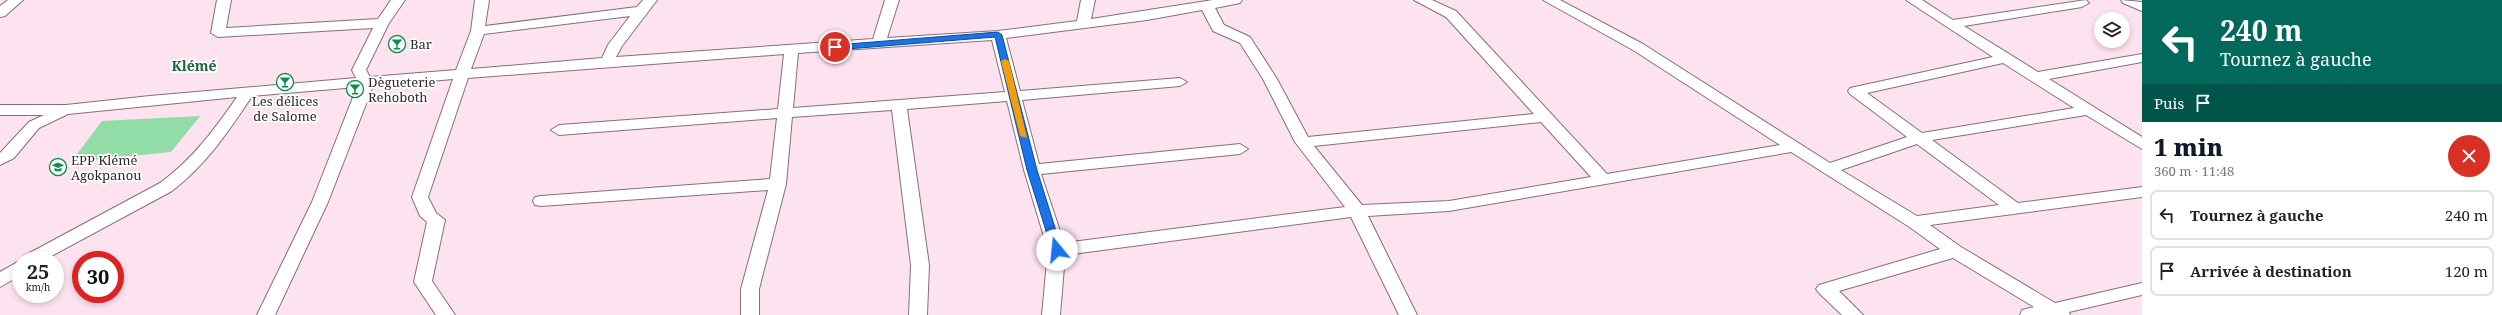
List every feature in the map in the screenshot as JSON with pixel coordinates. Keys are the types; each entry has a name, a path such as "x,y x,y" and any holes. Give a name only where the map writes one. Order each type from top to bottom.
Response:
{"street":[{"path":"0,12 16,0"},
{"path":"224,0 218,34 382,23"},
{"path":"266,315 320,202 366,84 359,70 382,23 398,0"},
{"path":"446,315 423,282 436,220 429,216 420,197 441,131 464,74 478,32 482,0"},
{"path":"607,62 615,45 650,0"},
{"path":"879,44 892,0"},
{"path":"1083,25 1088,0"},
{"path":"0,110 66,110 150,100 366,84 607,62 791,51 998,35 1083,25 1207,6 1235,0"},
{"path":"1421,0 1451,14 1603,180"},
{"path":"1550,0 1638,47 1828,169 1914,222 1955,251 2058,313"},
{"path":"1913,0 2142,144"},
{"path":"1951,24 2082,3 2076,0"},
{"path":"2128,0 2142,7"},
{"path":"1207,6 1218,28 1245,40 1270,79 1303,142 1357,211 1408,315"},
{"path":"478,32 641,11"},
{"path":"998,35 1032,170 1057,250 1051,315"},
{"path":"750,315 750,289 778,184 791,51"},
{"path":"2007,58 1855,91 2014,208"},
{"path":"2037,77 2142,58"},
{"path":"559,130 786,113 899,107 1015,98 1180,82"},
{"path":"47,251 166,187 181,177 207,151 247,93"},
{"path":"899,107 920,265 918,315"},
{"path":"0,160 8,155 34,125 66,110"},
{"path":"1828,169 1919,138 2090,110"},
{"path":"1303,142 1545,117"},
{"path":"1057,250 1357,211 1449,206 1795,147"},
{"path":"1032,170 1240,149"},
{"path":"541,201 778,184"},
{"path":"1914,222 2142,192"},
{"path":"1854,315 1824,289 1955,251"},
{"path":"0,281 12,272"},
{"path":"2029,315 2058,313 2142,289"}],"green space":[{"path":"200,116 171,152 71,162 102,121"}],"slow traffic":[{"path":"1005,61 1024,136"}],"place":[{"name":"Bar","path":"397,44"},
{"name":"Les délices de Salome","path":"285,82"},
{"name":"Dègueterie Rehoboth","path":"355,89"},
{"name":"EPP Klémé Agokpanou","path":"58,167"}],"district":[{"name":"Klémé","path":"194,66"}],"route":[{"path":"835,47 998,35 1032,170 1057,250"}]}
